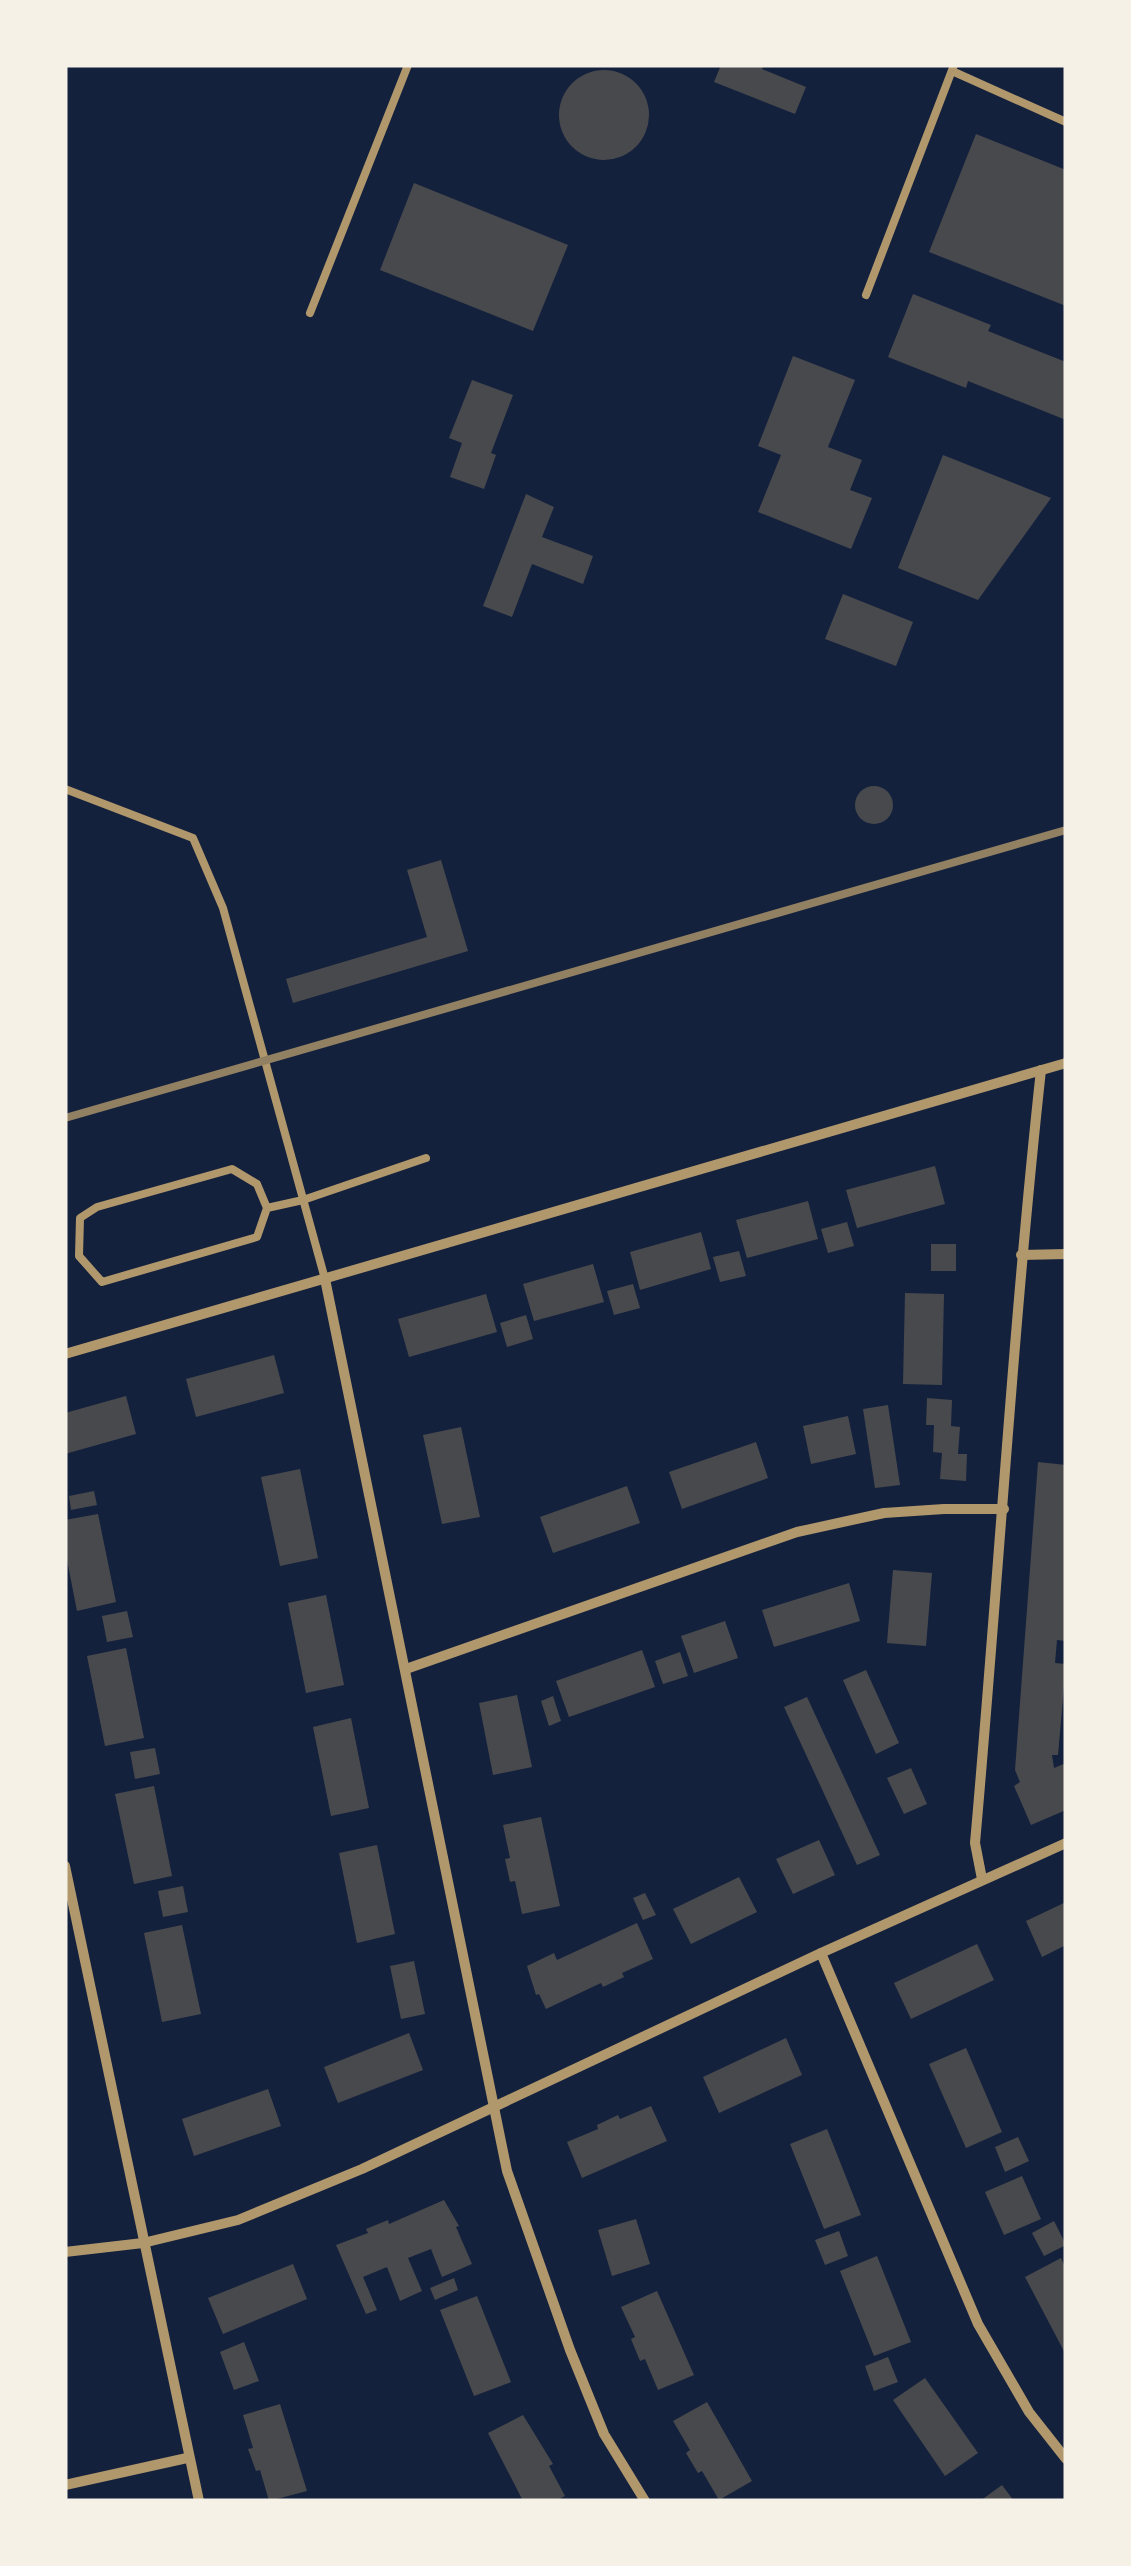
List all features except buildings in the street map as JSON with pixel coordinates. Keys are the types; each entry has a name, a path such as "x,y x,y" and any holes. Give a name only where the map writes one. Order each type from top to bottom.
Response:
{"street":[{"path":"65,1354 1066,1063"},
{"path":"982,1879 975,1842 1021,1255 1041,1070"},
{"path":"1021,1255 1066,1254"},
{"path":"324,1280 507,2170 604,2434 645,2501"},
{"path":"406,1669 825,1524 884,1513 1004,1509"},
{"path":"65,2252 143,2244 238,2220 362,2168 821,1952 1066,1843"},
{"path":"65,1866 199,2501"},
{"path":"821,1952 978,2324 1029,2412 1066,2459"},
{"path":"65,2485 188,2458"}],"lane":[{"path":"310,312 408,65"},
{"path":"866,296 953,68 1066,122"},
{"path":"65,789 193,838 223,908 324,1280"},
{"path":"267,1208 303,1200 426,1158"},
{"path":"232,1170 257,1184 267,1208 257,1237 102,1282 79,1256 80,1218 97,1207 232,1170"}],"railway":[{"path":"65,1118 1066,830"}]}
